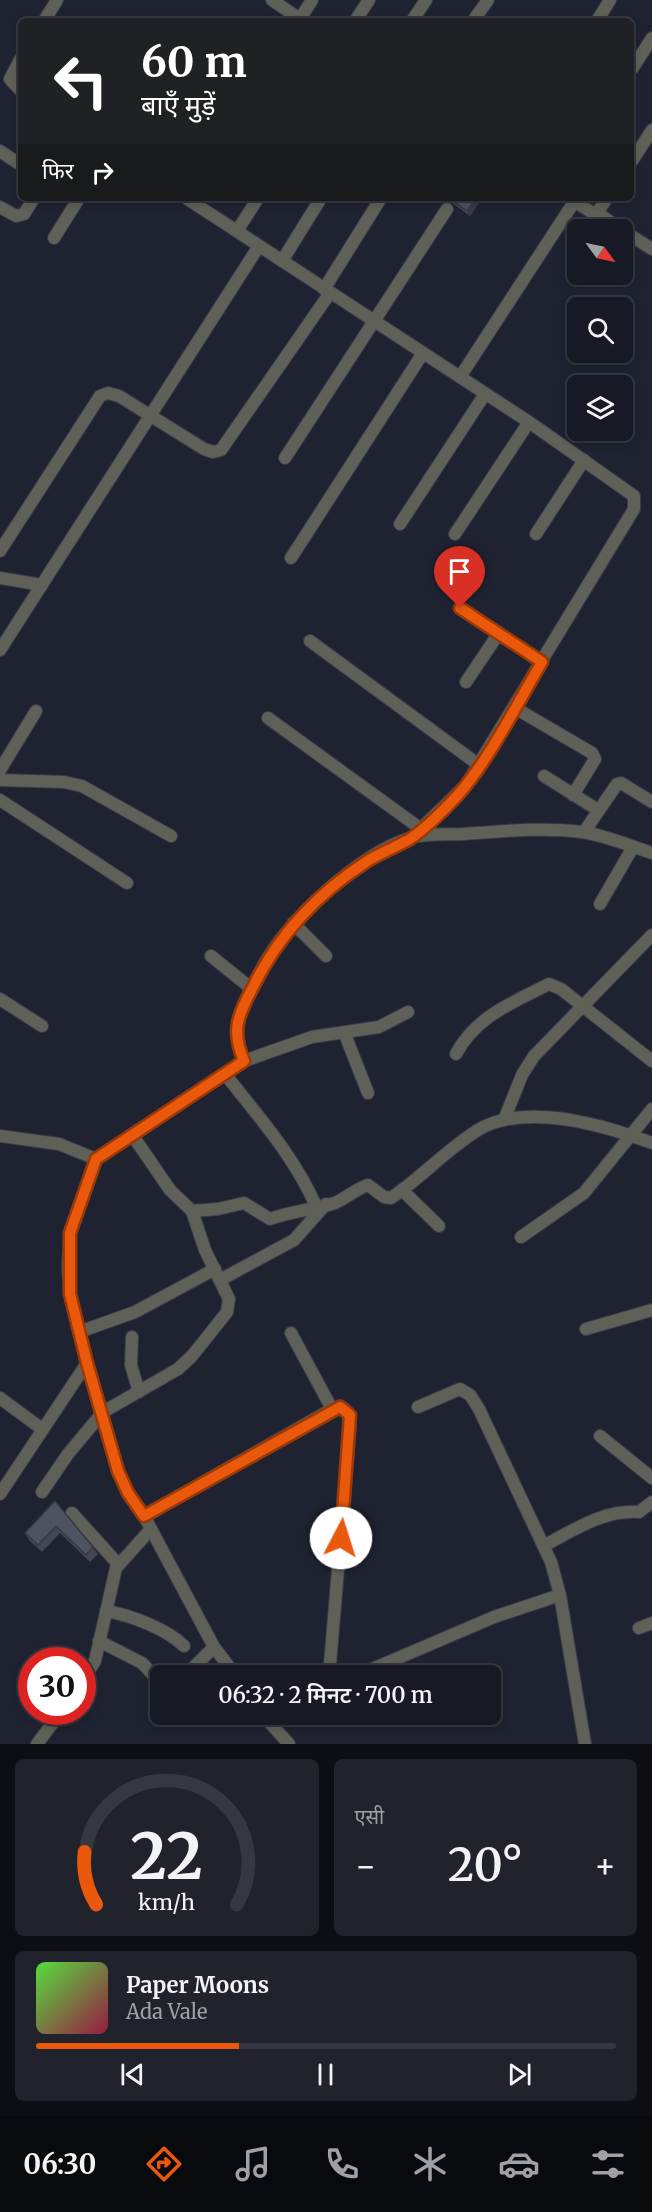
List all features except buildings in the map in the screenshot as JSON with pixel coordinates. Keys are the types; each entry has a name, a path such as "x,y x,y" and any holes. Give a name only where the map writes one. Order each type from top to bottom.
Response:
{"street":[{"path":"46,18 57,0"},
{"path":"272,0 299,18"},
{"path":"303,18 312,0"},
{"path":"357,18 369,0"},
{"path":"414,18 426,0"},
{"path":"475,18 488,0"},
{"path":"599,18 610,0"},
{"path":"634,66 652,38"},
{"path":"18,64 10,79 18,88"},
{"path":"634,158 650,138"},
{"path":"0,151 18,163"},
{"path":"0,207 16,216 24,214 32,201"},
{"path":"54,238 77,201"},
{"path":"191,201 529,422 629,490 636,503 515,708 455,798 411,838 346,876 293,923 265,963 236,1026 237,1045 244,1061"},
{"path":"237,231 256,201"},
{"path":"282,261 319,201"},
{"path":"0,551 100,396 108,393 119,396 204,449 213,452 221,450 327,291 379,201"},
{"path":"460,377 571,201"},
{"path":"574,201 606,219"},
{"path":"596,212 605,201"},
{"path":"285,458 447,209"},
{"path":"633,237 652,249"},
{"path":"0,650 259,246"},
{"path":"291,558 423,353"},
{"path":"400,524 485,394"},
{"path":"455,534 529,422"},
{"path":"536,534 584,460"},
{"path":"0,578 42,585"},
{"path":"460,608 542,662"},
{"path":"466,682 499,633"},
{"path":"310,641 479,765"},
{"path":"515,708 592,753 595,759 573,795"},
{"path":"0,770 36,711"},
{"path":"268,718 421,829"},
{"path":"544,776 598,810"},
{"path":"0,780 64,782 82,786 171,836"},
{"path":"584,832 619,783 652,802"},
{"path":"0,800 127,883"},
{"path":"411,838 524,829 584,832 652,853"},
{"path":"600,904 633,847"},
{"path":"293,923 326,956"},
{"path":"504,1120 528,1064 652,935"},
{"path":"211,957 252,989"},
{"path":"456,1054 486,1019 503,1005 549,984 561,988 652,1061"},
{"path":"0,999 42,1026"},
{"path":"228,1665 214,1647 118,1471 70,1294 70,1233 96,1159 244,1061 312,1037 379,1027 408,1012"},
{"path":"344,1032 368,1093"},
{"path":"225,1074 284,1149 321,1205"},
{"path":"522,1237 584,1193 652,1109"},
{"path":"192,1211 218,1209 244,1203 270,1219 336,1202 358,1188 368,1185 384,1197 391,1198 479,1130 504,1120 535,1116 555,1118 631,1135 652,1143"},
{"path":"0,1136 58,1144 96,1159"},
{"path":"42,1492 68,1454 103,1412 186,1363 227,1312 229,1299 192,1211 170,1190 133,1136"},
{"path":"402,1190 439,1226"},
{"path":"79,1332 135,1312 294,1240 321,1205"},
{"path":"586,1329 652,1310"},
{"path":"291,1333 333,1409"},
{"path":"132,1337 131,1365 139,1392"},
{"path":"0,1494 87,1363"},
{"path":"418,1407 454,1390 460,1389 470,1395 545,1545 560,1595 585,1744"},
{"path":"0,1398 42,1429"},
{"path":"144,1516 333,1409 340,1407 346,1409 350,1415 350,1426 330,1665"},
{"path":"600,1436 652,1478"},
{"path":"545,1545 592,1519 621,1511 639,1512 652,1502"},
{"path":"72,1513 118,1564"},
{"path":"96,1656 118,1564 151,1529"},
{"path":"382,1665 494,1617 560,1595"},
{"path":"106,1611 145,1623 176,1638 184,1646"},
{"path":"639,1628 652,1623"},
{"path":"99,1641 142,1663 150,1671"},
{"path":"196,1665 214,1647"},
{"path":"37,1744 51,1725"},
{"path":"272,1725 289,1744"}],"route":[{"path":"341,1538 350,1415 346,1409 340,1407 144,1516 128,1493 118,1471 103,1412 87,1363 70,1294 68,1267 70,1233 96,1159 244,1061 237,1045 236,1026 242,1008 265,963 287,930 309,907 346,876 388,849 411,838 455,798 466,785 503,727 542,662 460,608"}]}
